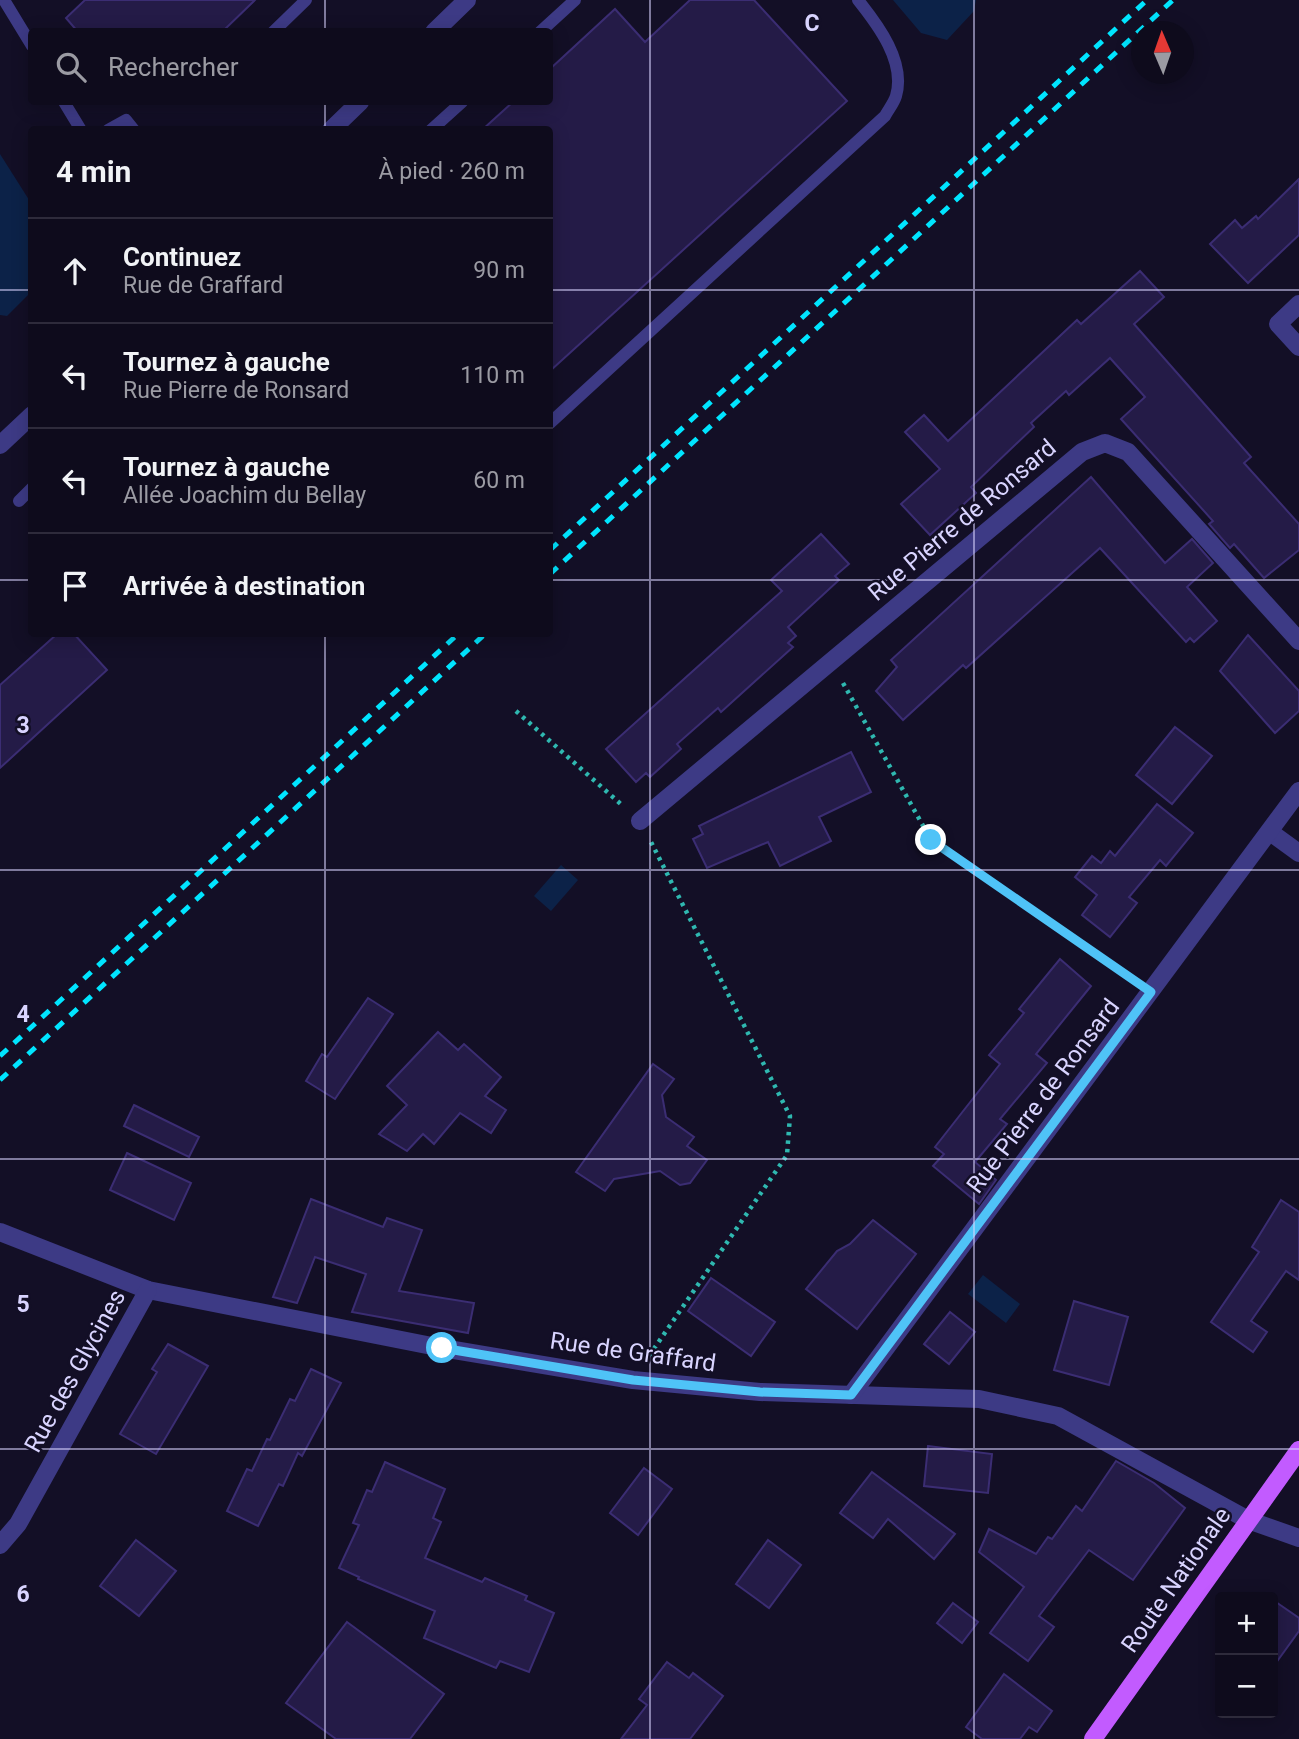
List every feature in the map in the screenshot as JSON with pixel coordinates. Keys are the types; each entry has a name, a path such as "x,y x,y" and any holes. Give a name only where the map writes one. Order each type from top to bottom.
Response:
{"main road":[{"name":"Route Nationale","path":"1093,1739 1299,1450"}],"street":[{"path":"438,28 467,0"},
{"path":"335,126 357,105"},
{"path":"1299,304 1278,324 1299,346"},
{"path":"0,445 28,419"},
{"name":"Rue Pierre de Ronsard","path":"640,821 1082,452 1105,443 1128,452 1299,641"},
{"name":"Rue Pierre de Ronsard","path":"851,1395 1299,791"},
{"path":"1270,832 1299,853"},
{"name":"Rue de Graffard","path":"0,1233 148,1290 442,1348 633,1380 760,1392 979,1399 1058,1416 1248,1520 1299,1538"},
{"name":"Rue des Glycines","path":"0,1545 18,1524 148,1290"}],"lane":[{"path":"4,0 28,39"},
{"path":"277,28 306,0"},
{"path":"544,28 575,0"},
{"path":"553,420 885,116 896,96 897,76 891,50 876,22 858,0"},
{"path":"66,105 79,126"},
{"path":"435,126 459,105"},
{"path":"115,126 126,120 131,126"},
{"path":"19,501 28,492"}],"path":[{"path":"831,662 931,840 1151,992"},
{"path":"516,711 640,821 790,1116 787,1155 633,1380"}],"water":[{"path":"893,0 976,0 974,11 947,40 921,33"},
{"path":"0,154 28,198 28,295 7,316 0,315"},
{"path":"561,865 578,880 551,911 534,896"},
{"path":"983,1275 1020,1304 1006,1323 968,1294"}],"building":[{"path":"85,0 255,0 226,28 75,28 66,18"},
{"path":"690,0 754,0 847,101 553,368 553,126 486,126 510,105 553,105 553,66 615,9 645,42"},
{"path":"1299,179 1299,235 1248,283 1210,244 1235,220 1242,228 1256,216 1258,219"},
{"path":"1140,271 1164,297 1134,324 1251,457 1244,463 1299,524 1299,550 1264,578 1234,544 1230,548 1209,524 1213,521 1121,419 1145,397 1110,358 1069,395 1066,391 1031,423 1034,427 971,487 976,493 930,535 901,504 940,469 905,432 924,415 948,441 1077,320 1081,324"},
{"path":"1091,477 1165,563 1192,539 1213,563 1187,587 1217,621 1194,642 1190,638 1186,642 1100,548 966,668 963,665 903,720 876,691 897,667 891,660"},
{"path":"821,534 849,564 835,576 839,580 788,627 796,636 788,643 793,647 721,712 718,708 677,744 681,749 650,777 646,773 636,782 606,749 782,591 771,580"},
{"path":"1248,635 1299,691 1299,711 1275,733 1220,671"},
{"path":"54,637 77,637 107,670 0,768 0,685"},
{"path":"1175,727 1212,756 1172,804 1136,775"},
{"path":"851,752 871,792 819,817 831,841 780,866 768,842 707,868 693,839 703,834 699,826"},
{"path":"1157,804 1193,833 1166,866 1160,860 1129,897 1137,903 1110,937 1082,915 1097,895 1075,877 1092,856 1101,863 1110,851 1115,856"},
{"path":"1060,959 1091,986 1036,1054 1047,1063 1000,1119 1007,1124 975,1162 996,1180 979,1204 933,1166 944,1154 935,1147 1000,1064 989,1055 1024,1013 1019,1009"},
{"path":"368,998 393,1014 335,1099 306,1081 322,1054 327,1057"},
{"path":"438,1032 458,1050 464,1044 501,1077 485,1096 506,1110 491,1133 460,1113 434,1144 423,1134 407,1151 379,1134 407,1105 387,1086"},
{"path":"653,1064 674,1079 662,1095 666,1117 694,1137 687,1146 707,1160 690,1183 680,1185 660,1171 614,1179 605,1191 576,1172"},
{"path":"134,1105 199,1137 189,1157 124,1126"},
{"path":"127,1153 191,1183 174,1220 110,1190"},
{"path":"311,1199 383,1227 387,1218 422,1230 399,1291 474,1303 468,1333 352,1312 366,1274 315,1257 297,1303 273,1297"},
{"path":"1281,1200 1299,1212 1299,1280 1286,1271 1251,1321 1267,1332 1253,1352 1211,1322 1259,1252 1252,1247"},
{"path":"873,1220 916,1254 857,1329 806,1289 837,1251 850,1244"},
{"path":"711,1278 775,1322 751,1356 688,1311"},
{"path":"1074,1301 1128,1317 1109,1385 1054,1370"},
{"path":"950,1312 975,1332 949,1364 924,1344"},
{"path":"168,1344 208,1366 156,1454 120,1434 157,1372 152,1369"},
{"path":"311,1369 341,1383 302,1456 298,1453 283,1486 279,1484 258,1526 227,1511 247,1469 252,1471 290,1399 295,1401"},
{"path":"928,1446 992,1454 988,1493 924,1486"},
{"path":"1116,1461 1154,1483 1185,1508 1133,1580 1089,1550 1039,1616 1054,1627 1028,1661 990,1633 1024,1587 979,1552 989,1529 1036,1554 1048,1537 1052,1539 1076,1506 1082,1511"},
{"path":"385,1462 445,1489 433,1518 441,1522 425,1558 482,1582 485,1578 527,1596 525,1600 554,1613 529,1672 500,1661 496,1668 424,1638 435,1611 358,1579 359,1577 339,1568 359,1525 353,1523 367,1490 372,1492"},
{"path":"644,1468 672,1489 638,1535 610,1513"},
{"path":"872,1472 955,1534 934,1559 888,1519 873,1538 840,1513"},
{"path":"136,1540 176,1571 139,1616 100,1586"},
{"path":"768,1540 801,1565 769,1608 736,1584"},
{"path":"953,1603 978,1622 962,1643 937,1623"},
{"path":"1278,1603 1299,1618 1299,1631 1278,1660"},
{"path":"347,1622 444,1694 410,1739 336,1739 286,1703"},
{"path":"667,1662 689,1678 693,1673 723,1696 690,1739 621,1739 647,1705 639,1699"},
{"path":"1004,1674 1052,1711 1037,1732 1029,1727 1020,1739 982,1739 966,1727"}],"railway":[{"path":"553,547 1147,0"},
{"path":"553,571 1173,0"},
{"path":"0,1056 455,637"},
{"path":"0,1080 482,637"}],"route":[{"path":"442,1348 633,1380 760,1392 851,1395 1151,992 931,840"}]}
